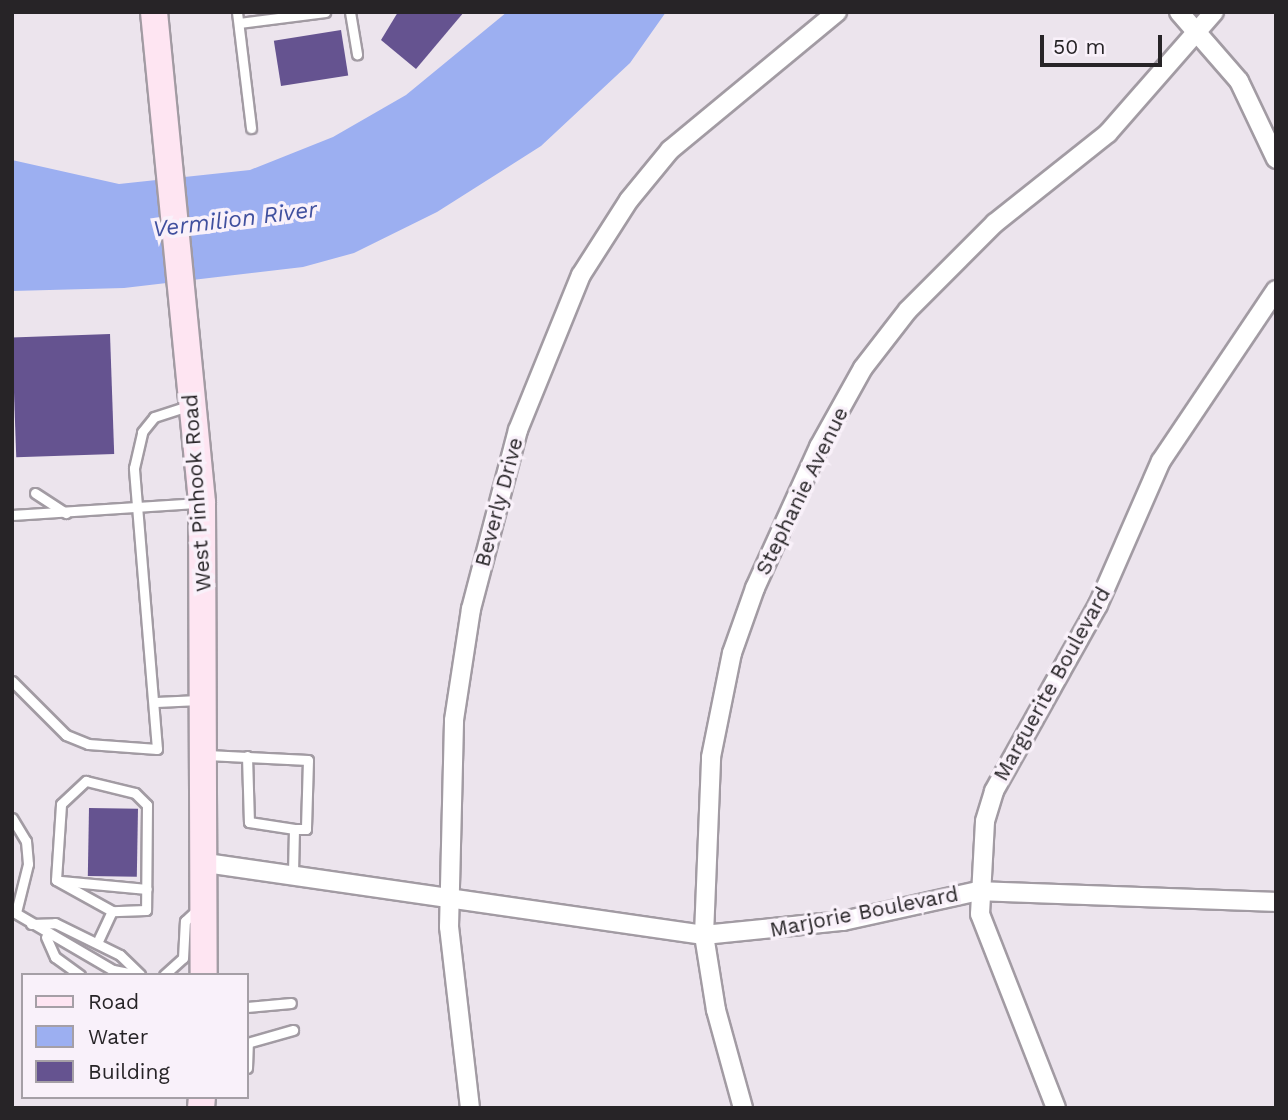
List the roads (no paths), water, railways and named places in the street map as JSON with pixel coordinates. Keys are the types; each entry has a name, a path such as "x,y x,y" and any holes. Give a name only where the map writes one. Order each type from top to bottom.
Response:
{"main road":[{"name":"West Pinhook Road","path":"154,12 202,503 207,700 204,973"}],"street":[{"name":"Beverly Drive","path":"470,1108 453,996 448,899 454,720 471,609 518,430 558,325 603,239 670,150 837,12"},
{"path":"1179,12 1239,81 1276,159"},
{"name":"Stephanie Avenue","path":"743,1108 718,1021 704,935 711,757 720,704 755,588 818,447 863,368 943,271 1108,132 1194,31 1214,12"},
{"name":"Marguerite Boulevard","path":"1056,1108 986,934 978,891 994,791 1098,605 1161,461 1276,290"},
{"name":"Marjorie Boulevard","path":"206,863 293,872 448,899 704,935 843,921 978,891 1276,902"}],"lane":[{"path":"251,128 238,17 325,12"},
{"path":"350,12 357,54"},
{"path":"12,681 66,735 88,744 157,749 156,702 136,506 142,432 154,417 192,404"},
{"path":"35,493 66,513"},
{"path":"12,515 202,503"},
{"path":"156,702 207,700"},
{"path":"207,755 247,756 308,760 306,829 249,822 247,756"},
{"path":"86,781 135,793 147,805 146,910 113,911 56,880 61,804 86,781"},
{"path":"12,818 26,841 27,864 14,912 46,937 113,970 129,973"},
{"path":"293,872 294,829"},
{"path":"56,880 78,887 147,888"},
{"path":"166,973 183,958 185,922 205,902"},
{"path":"97,943 113,911"},
{"path":"31,924 55,923 97,943 137,973"},
{"path":"46,937 55,957 77,973"},
{"path":"248,1007 291,1003"},
{"path":"248,1043 293,1030"},
{"path":"201,1107 216,1108"}],"water":[{"name":"Vermilion River","path":"507,12 666,12 630,63 541,146 437,212 354,253 303,267 124,288 12,291 12,160 119,184 250,170 333,137 406,95"}]}
